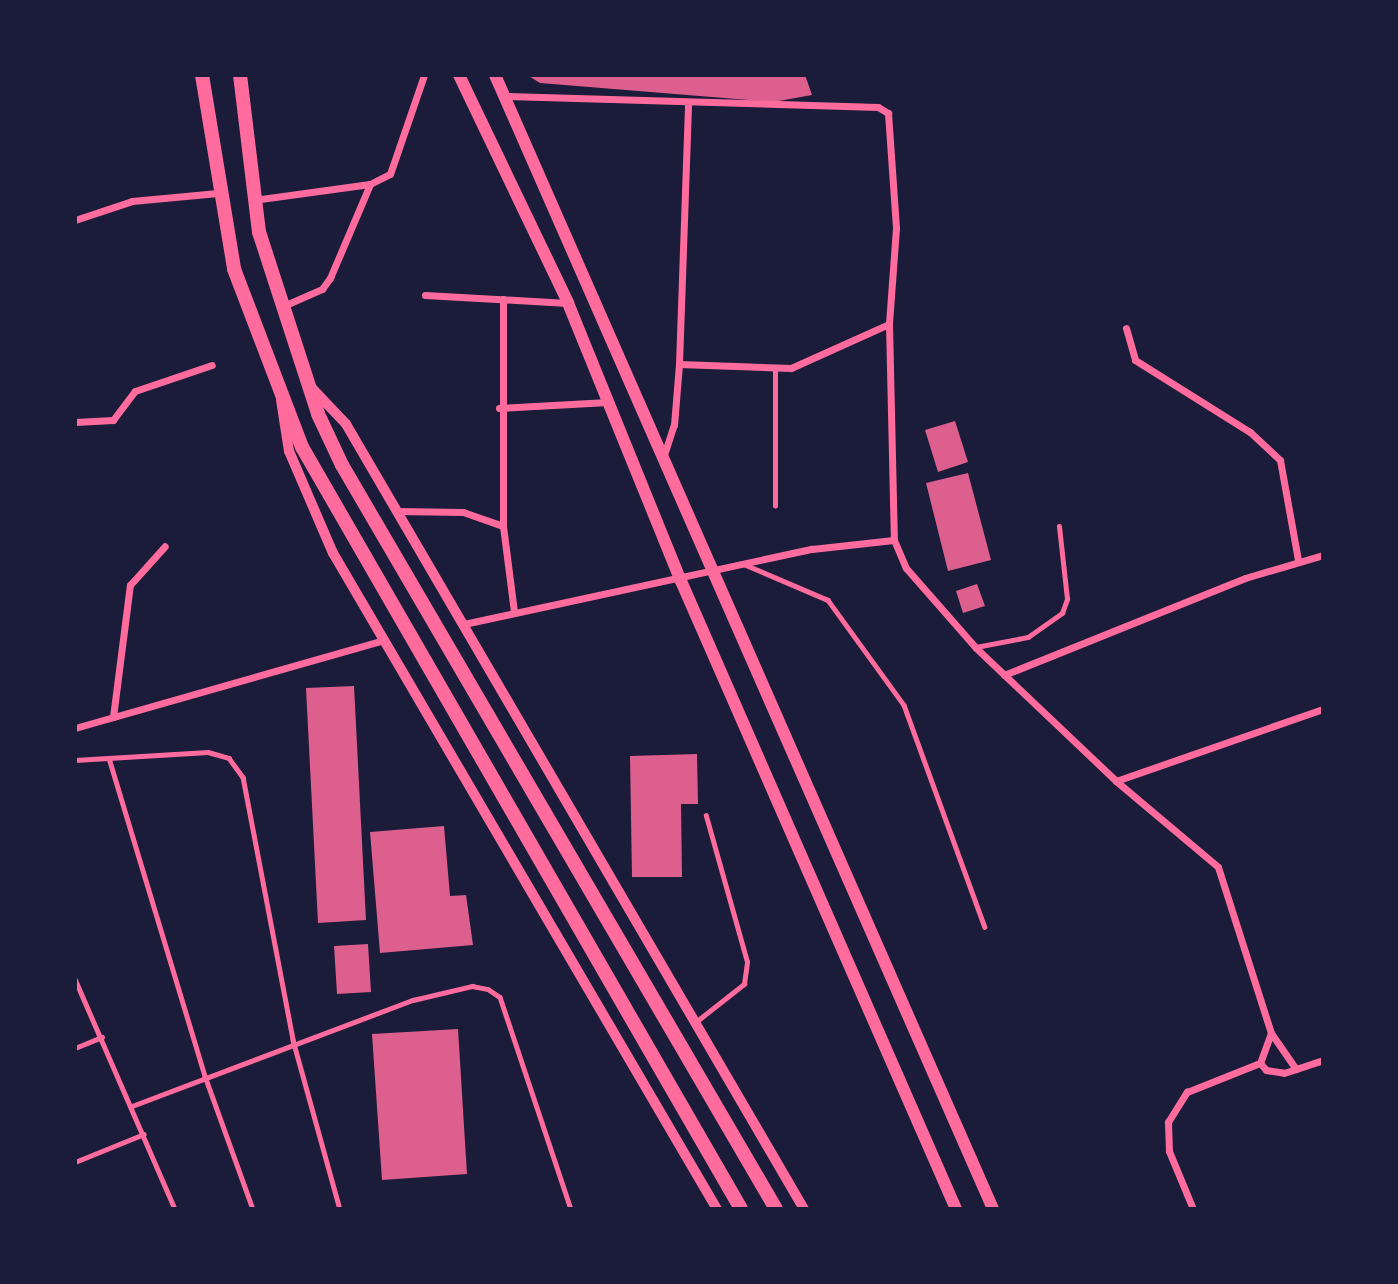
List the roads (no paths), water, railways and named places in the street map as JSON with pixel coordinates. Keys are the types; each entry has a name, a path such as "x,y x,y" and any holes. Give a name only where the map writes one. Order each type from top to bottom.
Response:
{"highway":[{"path":"202,75 218,193 234,269 281,397 342,524 741,1209"},
{"path":"240,75 253,200 281,307 309,385 369,516 776,1209"}],"main road":[{"path":"459,75 568,303 681,581 956,1209"},
{"path":"495,75 507,96 661,462 715,572 993,1209"}],"street":[{"path":"281,307 322,289 330,278 370,184 397,163 424,75"},
{"path":"507,96 878,107 888,113 896,228 889,324 894,540 925,595 975,648 1116,782 1218,867 1271,1033 1296,1069"},
{"path":"661,462 674,425 679,364 688,103"},
{"path":"253,200 370,184"},
{"path":"75,220 132,201 218,193"},
{"path":"425,295 568,303"},
{"path":"503,299 499,408 503,526 514,611"},
{"path":"679,364 791,368 889,324"},
{"path":"1126,328 1135,360 1250,432 1280,460 1298,560"},
{"path":"75,422 113,420 135,391 212,365"},
{"path":"309,385 345,424 804,1209"},
{"path":"281,397 289,451 306,498 383,640 717,1209"},
{"path":"499,408 608,402"},
{"path":"397,511 463,512 503,526"},
{"path":"464,624 514,611 681,581 857,541 894,540"},
{"path":"113,717 130,585 165,546"},
{"path":"1004,675 1298,560 1323,555"},
{"path":"75,727 383,640"},
{"path":"1116,782 1322,712"},
{"path":"1193,1209 1169,1151 1172,1114 1187,1092 1260,1063 1271,1033"},
{"path":"1260,1063 1275,1072 1296,1069 1323,1060"}],"lane":[{"path":"775,368 775,506"},
{"path":"975,648 1028,637 1062,613 1067,599 1059,526"},
{"path":"746,565 828,600 904,705 985,927"},
{"path":"75,760 208,752 229,758 243,777 293,1040 340,1209"},
{"path":"109,758 205,1076 253,1209"},
{"path":"696,1022 744,984 747,962 706,816"},
{"path":"75,979 175,1209"},
{"path":"132,1106 293,1040 413,1000 471,986 488,989 500,997 571,1209"},
{"path":"75,1048 102,1037"},
{"path":"75,1162 144,1134"}]}
